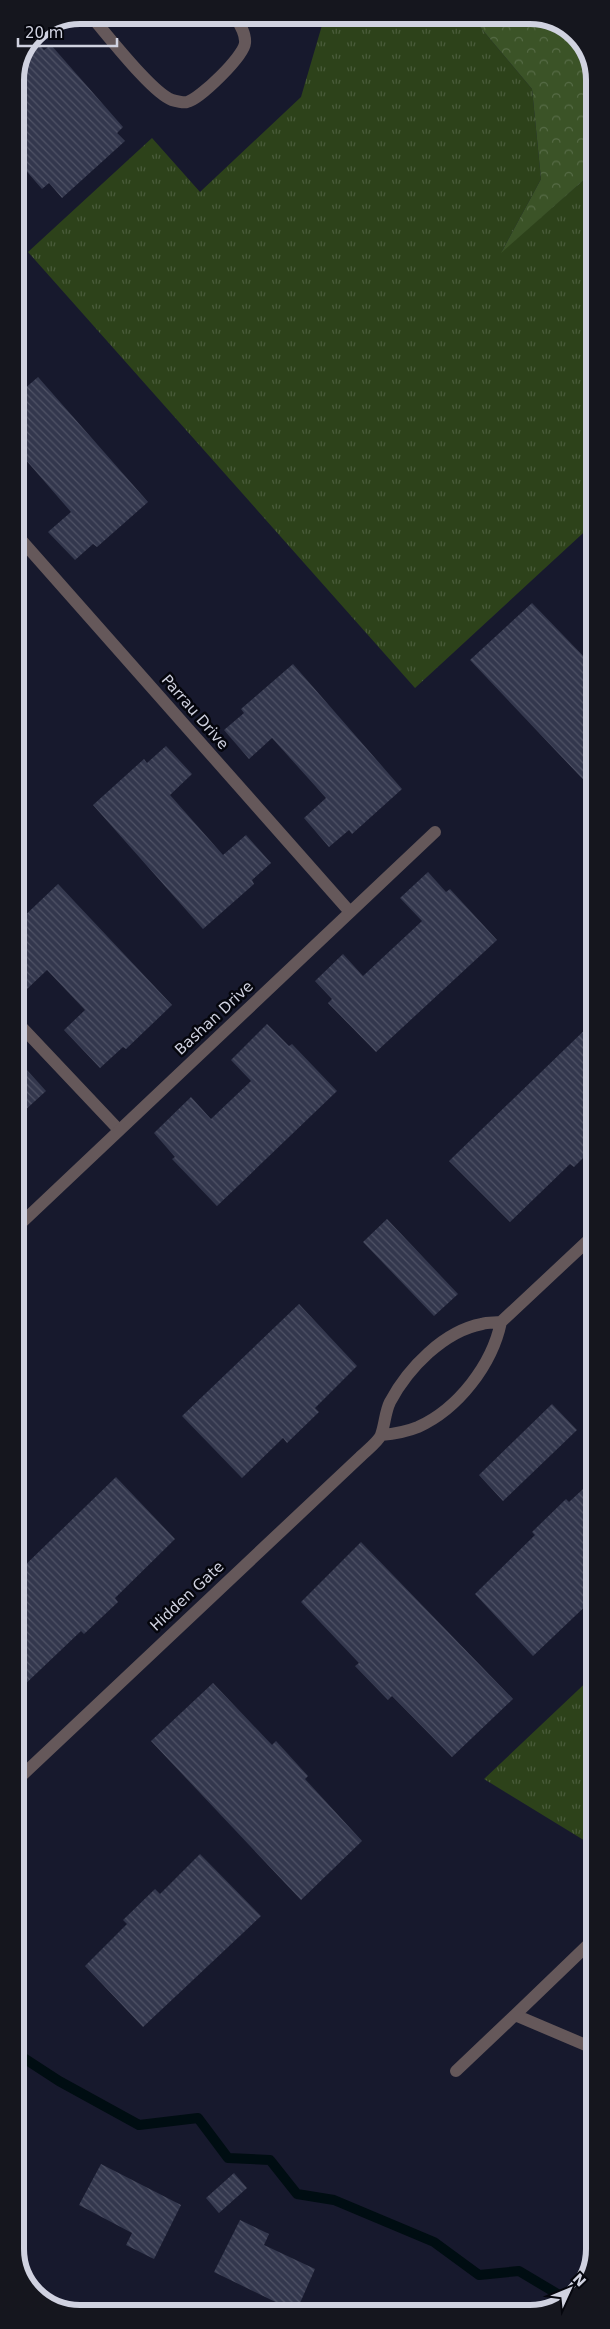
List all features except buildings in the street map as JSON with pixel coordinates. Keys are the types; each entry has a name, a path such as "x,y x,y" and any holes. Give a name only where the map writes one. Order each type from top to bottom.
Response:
{"street":[{"path":"98,24 157,91 172,100 187,102 200,94 239,58 245,43 239,24"},
{"name":"Parrau Drive","path":"24,543 350,912"},
{"name":"Bashan Drive","path":"24,1220 435,832"},
{"path":"24,1029 119,1130"},
{"path":"501,1322 482,1324 466,1329 447,1339 425,1357 398,1389 383,1420 381,1436 418,1426 437,1415 458,1397 490,1355 497,1340 501,1322 586,1242"},
{"name":"Hidden Gate","path":"24,1773 381,1436"},
{"path":"456,2071 586,1947"},
{"path":"515,2015 586,2045"}],"green space":[{"path":"322,24 478,24 532,89 541,179 502,251 586,178 586,530 415,688 28,252 152,138 200,192 301,97"},
{"path":"478,24 534,24 552,28 572,43 579,52 585,69 586,178 501,253 541,179 532,89"},
{"path":"586,1683 586,1841 484,1779"}],"waterway":[{"path":"24,2058 59,2081 139,2125 198,2118 228,2158 270,2160 297,2194 334,2200 434,2242 479,2275 519,2271 561,2296"}]}
